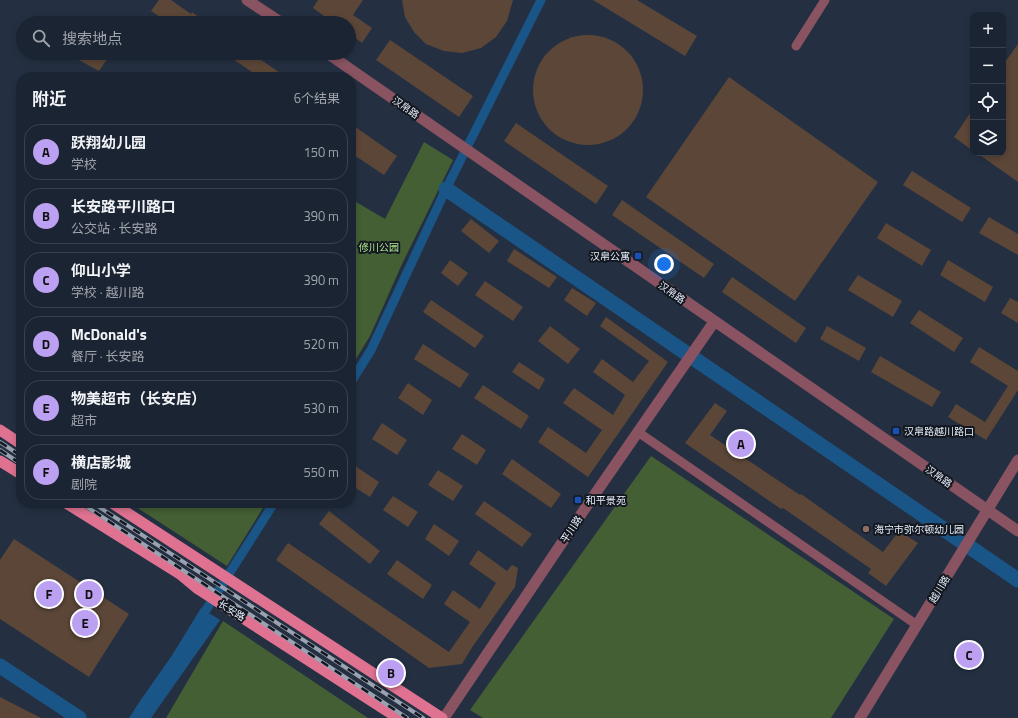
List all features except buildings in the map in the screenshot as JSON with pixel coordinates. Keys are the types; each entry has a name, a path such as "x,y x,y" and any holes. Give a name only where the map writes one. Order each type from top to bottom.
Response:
{"main road":[{"path":"0,430 16,441"},
{"path":"0,461 16,471"},
{"name":"长安路","path":"74,508 165,564 198,589 233,610 398,718"},
{"path":"120,508 443,718"}],"street":[{"path":"247,0 271,16"},
{"path":"796,46 824,0"},
{"name":"汉帛路","path":"337,60 354,72"},
{"name":"汉帛路","path":"356,73 481,159 711,326 985,513 1018,531"},
{"name":"平川路","path":"443,718 711,326"},
{"path":"638,432 917,625"},
{"name":"越川路","path":"860,718 1018,460"}],"green space":[{"name":"修川公园","path":"424,142 453,160 402,264 370,336 356,359 356,202 385,219"},
{"path":"651,456 894,619 831,718 483,718 470,710"},
{"path":"138,508 263,508 227,566"},
{"path":"223,621 368,718 166,718"}],"water":[{"path":"201,608 220,620 151,718 129,718 171,657"}],"waterway":[{"path":"356,374 371,350 446,189 541,0"},
{"path":"446,189 1018,580"},
{"path":"199,621 271,508"},
{"path":"0,666 79,718"}],"railway":[{"path":"0,442 16,453"},
{"path":"0,450 16,461"},
{"path":"89,508 407,718"},
{"path":"101,508 423,718"}],"place":[{"name":"汉帛公寓","path":"638,256"},
{"name":"汉帛路越川路口","path":"896,431"},
{"name":"跃翔幼儿园","path":"741,444"},
{"name":"和平景苑","path":"578,500"},
{"name":"海宁市弥尔顿幼儿园","path":"866,529"},
{"name":"横店影城","path":"49,594"},
{"name":"McDonald's","path":"89,594"},
{"name":"物美超市（长安店）","path":"85,623"},
{"name":"仰山小学","path":"969,655"},
{"name":"长安路平川路口","path":"391,673"}]}
